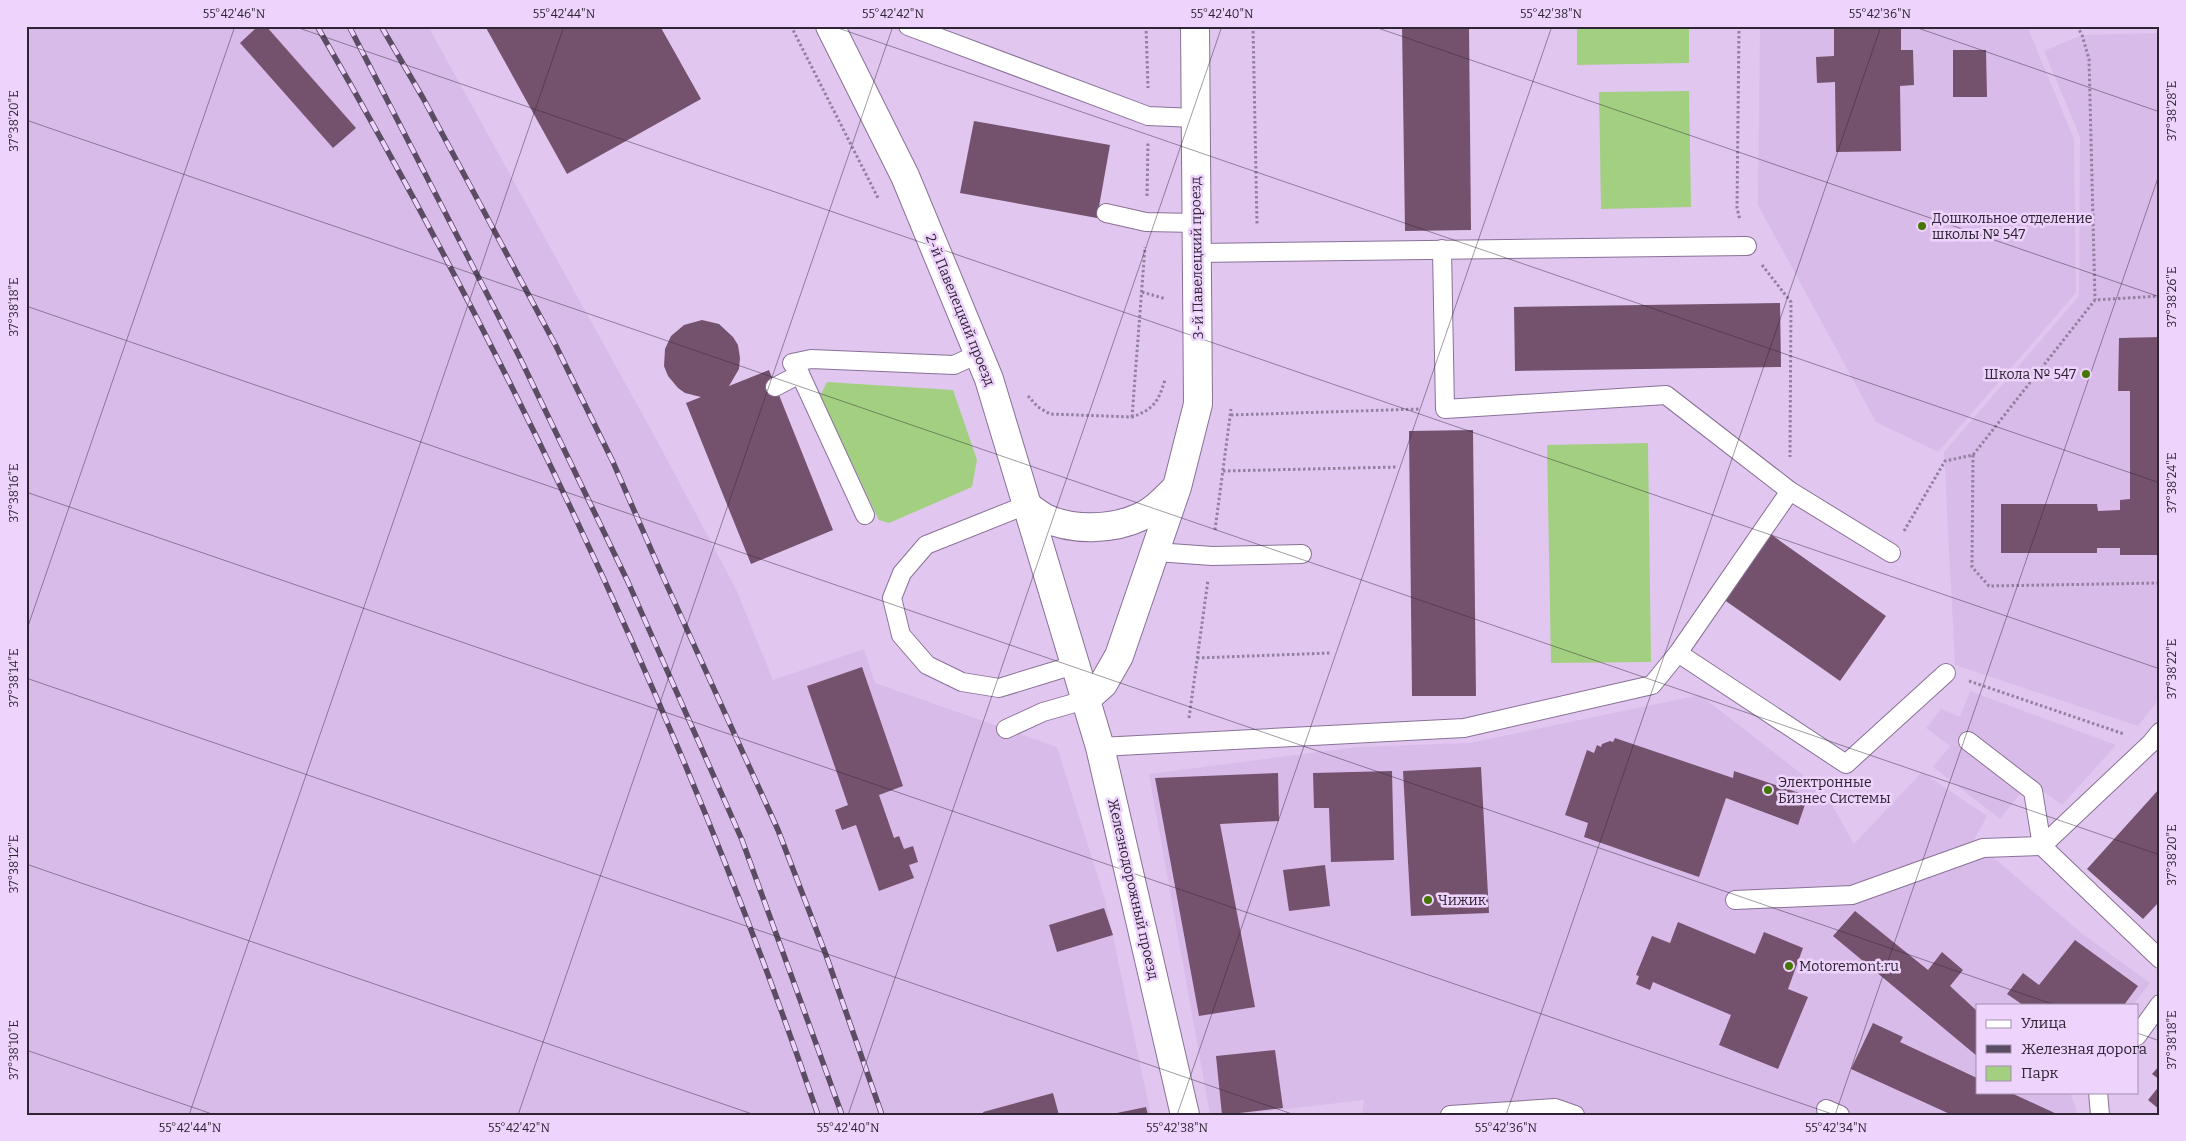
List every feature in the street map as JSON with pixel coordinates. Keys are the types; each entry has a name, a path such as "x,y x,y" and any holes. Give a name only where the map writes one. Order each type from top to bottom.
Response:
{"street":[{"name":"2-й Павелецкий проезд","path":"830,26 905,176 980,353 1074,665"},
{"name":"3-й Павелецкий проезд","path":"1086,700 1103,684 1119,656 1156,552 1198,404 1195,26"},
{"path":"1026,505 1045,518 1067,525 1094,526 1118,524 1141,517 1163,501 1176,487"},
{"name":"Железнодорожный проезд","path":"1074,665 1100,747 1185,1115"}],"lane":[{"path":"908,26 1148,116 1196,118"},
{"path":"1106,213 1146,222 1197,223"},
{"path":"1197,253 1747,246"},
{"path":"1442,250 1445,409 1666,395 1790,492 1891,553"},
{"path":"865,515 800,374 792,363 811,359 954,365 980,353"},
{"path":"776,387 800,374"},
{"path":"1100,747 1464,728 1652,685 1678,653 1790,492"},
{"path":"1026,505 926,546 902,573 892,598 901,635 927,665 962,682 999,688 1074,665"},
{"path":"1156,552 1212,556 1302,554"},
{"path":"1678,653 1846,764 1946,673"},
{"path":"1006,729 1043,712 1086,700"},
{"path":"1735,900 1852,895 1983,848 2042,846 2155,737"},
{"path":"1968,741 2033,791 2042,846 2158,954"},
{"path":"2138,1035 2160,1004"},
{"path":"2098,1094 2100,1115"},
{"path":"1450,1115 1555,1108 1575,1115"}],"path":[{"path":"791,26 880,204"},
{"path":"1253,26 1257,251"},
{"path":"2077,26 2082,35 2089,59 2095,300 1973,455 1972,567 1989,586 2160,583"},
{"path":"1142,292 1166,300 1166,308"},
{"path":"2095,300 2160,296"},
{"path":"1027,394 1038,408 1050,414 1132,417 1145,412 1156,404 1165,381 1165,372"},
{"path":"1185,743 1212,556 1231,405"},
{"path":"1231,415 1445,409"},
{"path":"1891,553 1945,462 1973,455"},
{"path":"1223,471 1396,467"},
{"path":"1197,658 1330,653"},
{"path":"1946,673 2155,737"}],"shaded area":[{"path":"26,26 428,26 661,448 736,589 773,680 864,649 875,683 1057,747 1105,899 1151,1115 26,1115"},
{"name":"Дошкольное отделение школы № 547","path":"1760,26 2027,26 2074,139 2076,293 1938,452 1876,422 1758,205"},
{"name":"Школа № 547","path":"2160,33 2160,698 2138,726 1955,665 1944,452 2079,296 2080,137 2044,51 2082,35"},
{"path":"1970,691 2116,745 2062,805 2030,782 2000,819 1933,767 1950,746 1926,728 1941,709 1960,717"},
{"path":"1700,695 1825,792 1854,844 1922,772 1987,816 1973,842 1983,848 2080,932 2150,983 2134,1004 1976,1004 1976,1094 2071,1094 2078,1115 1362,1115 1364,1100 1235,1115 1210,1115 1149,774 1357,747 1469,743"}],"green space":[{"path":"1577,26 1689,26 1689,63 1577,65"},
{"path":"1689,91 1691,207 1601,209 1599,92"},
{"path":"827,382 953,390 977,460 972,487 889,523 879,520 820,396"},
{"path":"1648,443 1651,662 1551,663 1547,445"}],"building":[{"path":"258,26 266,26 356,128 333,148 240,43"},
{"path":"485,26 660,26 701,99 567,174"},
{"path":"1402,26 1469,26 1471,230 1405,231"},
{"path":"1834,26 1901,26 1901,50 1913,50 1914,85 1900,86 1901,151 1836,152 1835,82 1817,83 1816,57 1834,56"},
{"path":"1953,50 1986,50 1987,97 1953,97"},
{"path":"974,121 1110,145 1097,218 960,193"},
{"path":"1780,303 1781,367 1515,371 1514,307"},
{"path":"702,320 719,324 733,337 738,345 739,369 729,386 769,370 833,530 751,564 686,403 701,397 685,393 678,388 668,376 664,366 665,349 671,336 684,325"},
{"path":"2160,337 2160,555 2120,555 2120,548 2097,548 2097,553 2001,553 2001,504 2097,504 2098,511 2120,510 2120,500 2130,499 2130,391 2118,391 2119,338"},
{"path":"1473,430 1476,696 1412,696 1409,431"},
{"path":"1769,533 1886,616 1840,681 1723,599"},
{"path":"862,667 903,786 879,795 894,838 899,836 904,849 913,846 918,862 909,865 914,878 879,891 856,825 842,830 835,810 848,805 807,686"},
{"path":"1615,738 1733,778 1734,771 1808,796 1798,825 1726,798 1699,877 1584,837 1588,823 1565,815 1587,750 1594,753 1597,745 1601,747 1602,744 1610,741 1613,742"},
{"path":"1481,767 1489,913 1411,916 1403,771"},
{"path":"1392,771 1394,860 1331,862 1329,808 1314,808 1313,773"},
{"path":"1278,773 1279,821 1220,824 1255,1007 1199,1016 1155,778"},
{"path":"2160,788 2160,901 2143,919 2087,869"},
{"path":"1325,865 1330,906 1289,911 1283,870"},
{"path":"1104,908 1113,935 1057,952 1049,925"},
{"path":"1855,911 1928,970 1942,952 1963,970 1950,986 1976,1010 1976,1055 1833,936"},
{"path":"1678,922 1755,954 1764,932 1803,948 1788,989 1808,997 1778,1069 1719,1045 1731,1015 1653,982 1650,990 1636,984 1639,976 1636,975 1652,936 1670,943"},
{"path":"2075,940 2138,986 2125,1004 2022,1004 2007,994 2023,973 2039,985"},
{"path":"1873,1023 1903,1037 1900,1042 1976,1078 1976,1094 2013,1094 2059,1115 1952,1115 1851,1069"},
{"path":"1275,1050 1283,1108 1222,1115 1216,1056"},
{"path":"2160,1065 2160,1080 2152,1074"},
{"path":"2160,1085 2160,1110 2148,1100"},
{"path":"1053,1093 1059,1115 984,1115 983,1112"},
{"path":"1146,1107 1148,1115 1112,1115 1112,1114"}],"railway":[{"path":"317,26 391,156 462,289 594,558 656,695 713,834 768,974 818,1115"},
{"path":"349,26 520,358 628,582 742,840 842,1115"},
{"path":"381,26 423,98 556,346 613,462 778,830 826,955 882,1115"}],"place":[{"name":"Дошкольное отделение школы № 547","path":"1922,226"},
{"name":"Школа № 547","path":"2086,374"},
{"name":"Электронные Бизнес Системы","path":"1768,790"},
{"name":"Чижик","path":"1428,900"},
{"name":"Motoremont.ru","path":"1789,966"}]}
